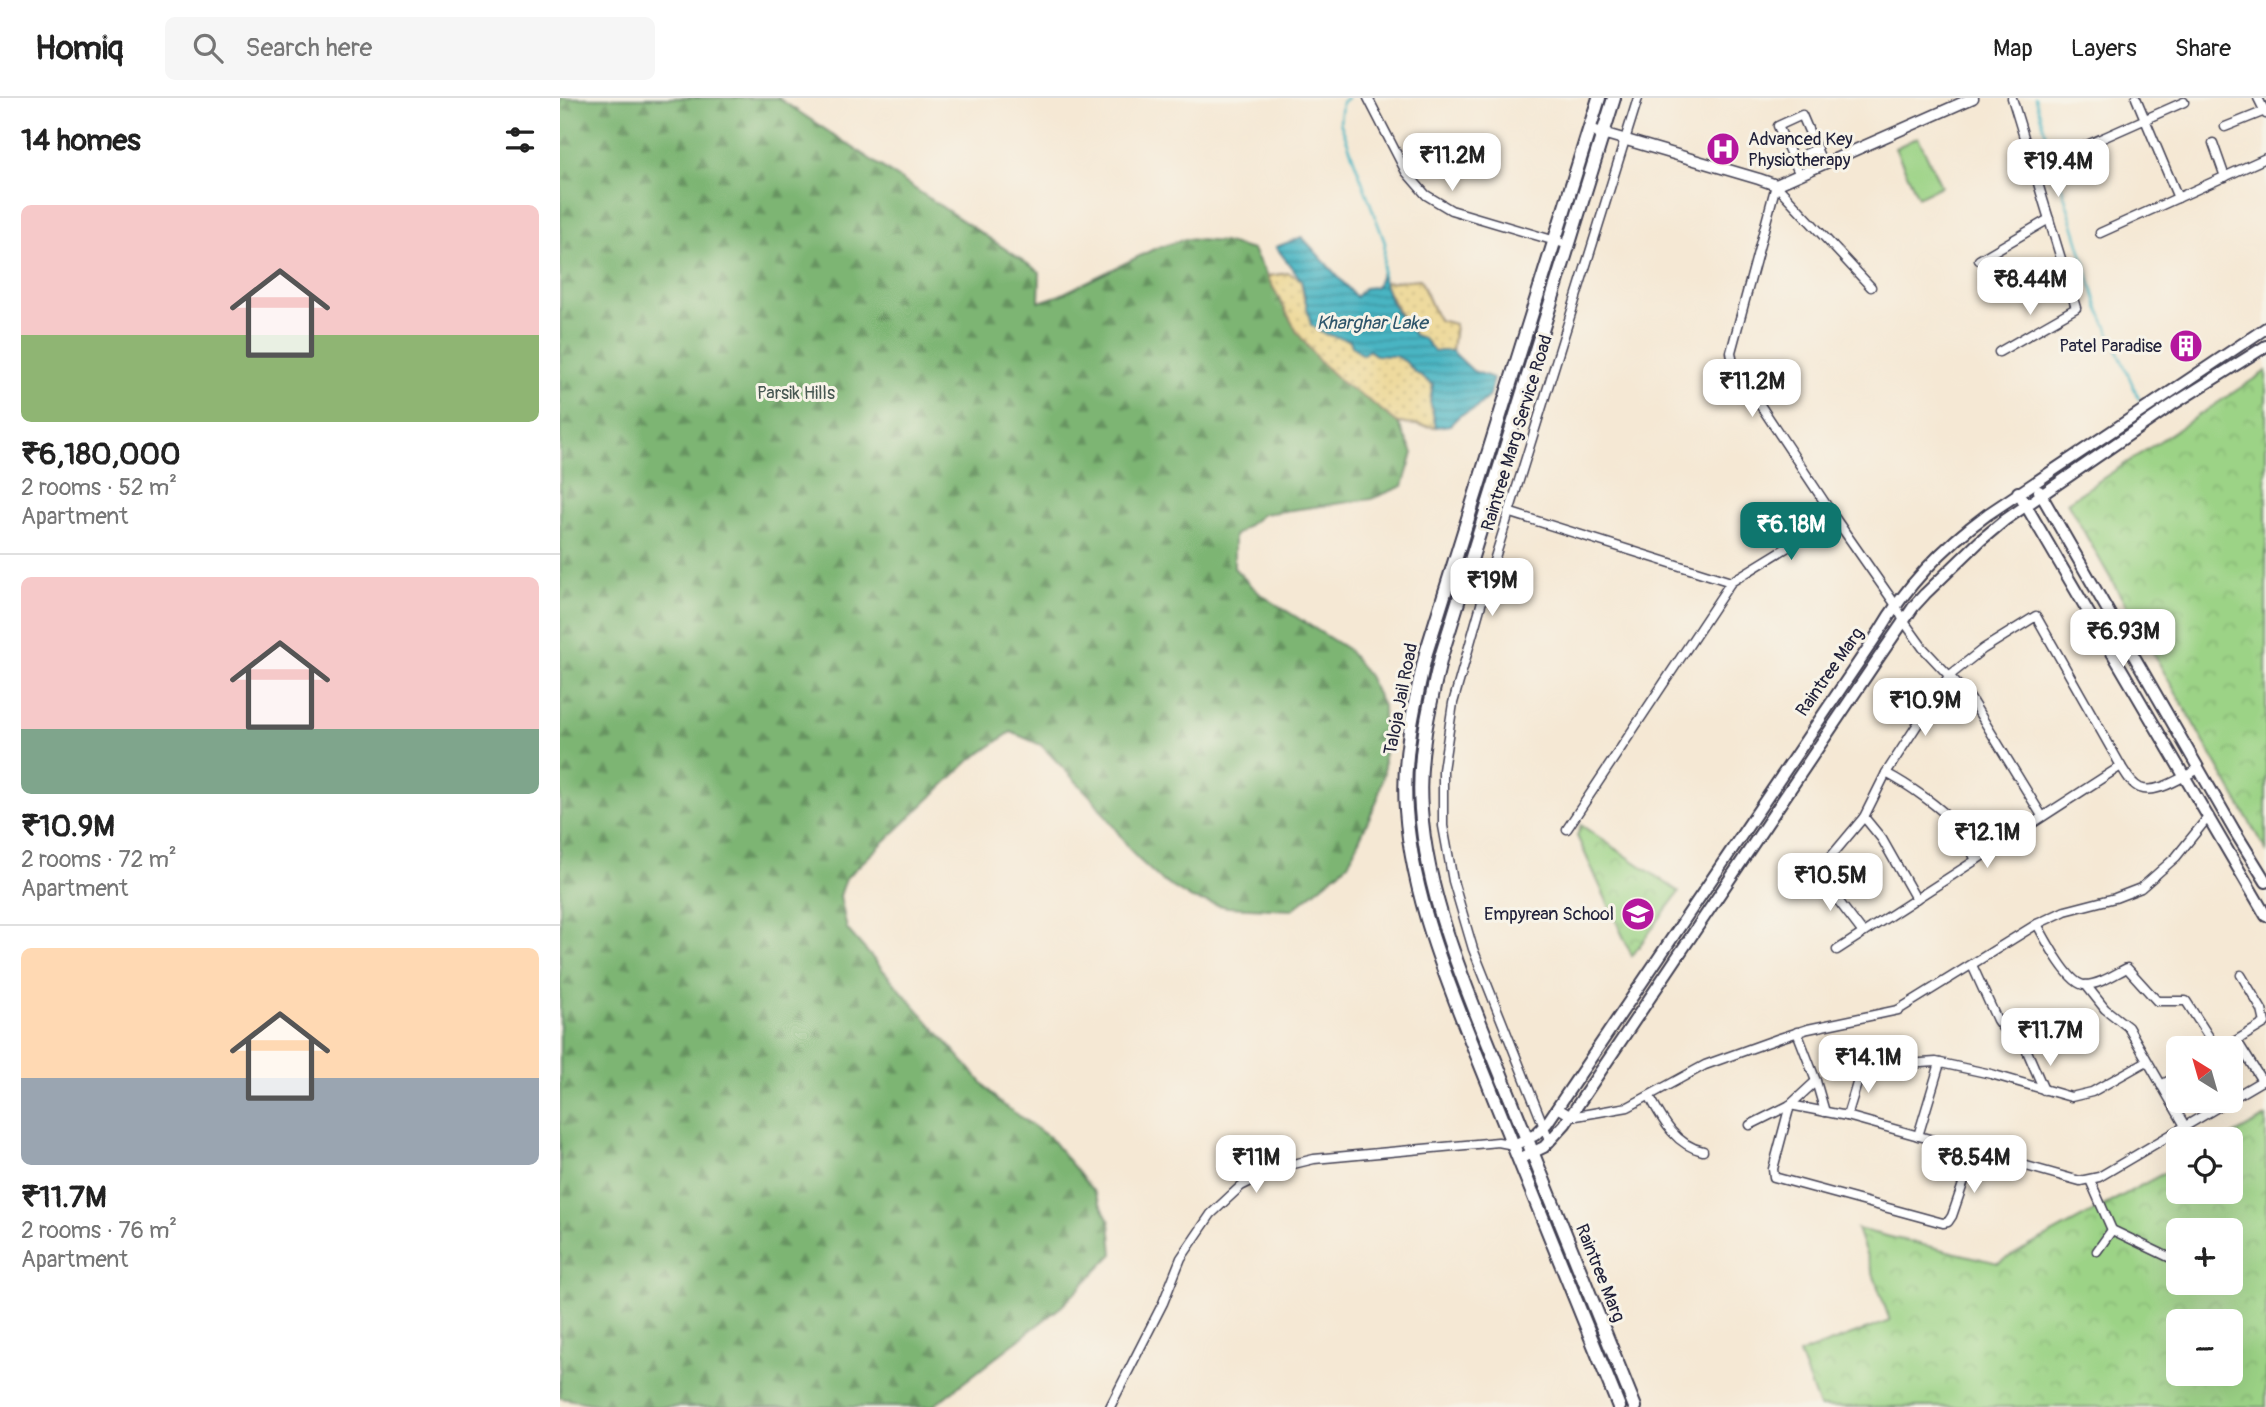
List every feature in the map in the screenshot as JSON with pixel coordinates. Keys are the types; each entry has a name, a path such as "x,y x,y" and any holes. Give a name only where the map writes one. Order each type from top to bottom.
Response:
{"main road":[{"name":"Taloja Jail Road","path":"1514,1145 1437,950 1416,874 1406,811 1405,779 1413,715 1426,653 1599,98"},
{"name":"Taloja Jail Road","path":"1527,1139 1451,945 1430,870 1421,810 1420,780 1429,705 1441,657 1615,98"},
{"name":"Raintree Marg","path":"1519,1158 1550,1142 1571,1116 1914,606 1993,529 2145,424 2172,398 2266,328"},
{"path":"2248,339 2261,349"},
{"name":"Raintree Marg","path":"1619,1407 1514,1145 1544,1127 1558,1108 1879,632 1895,604 1954,539 2018,492 2141,412 2261,349"},
{"path":"2033,484 2042,495 2236,834 2264,878"},
{"path":"2018,492 2265,912"},
{"name":"Raintree Marg","path":"1527,1139 1635,1407"}],"street":[{"path":"1368,98 1406,172 1426,195 1451,209 1569,246"},
{"name":"Raintree Marg Service Road","path":"1550,1142 1473,949 1453,881 1443,826 1443,770 1453,702 1508,512 1638,98"},
{"path":"1776,186 1973,98"},
{"path":"1999,352 2076,307 2011,98"},
{"path":"2136,98 2178,198"},
{"path":"2225,127 2265,113 2258,98"},
{"path":"2078,149 2184,102"},
{"path":"1800,175 1778,126 1802,115 1823,164"},
{"path":"1589,129 1776,186 1871,288"},
{"path":"2213,143 2225,177"},
{"path":"1794,159 1818,149"},
{"path":"2101,233 2266,158"},
{"path":"1776,186 1731,352 1733,364 1895,604 1905,623 1923,648 1970,698 2042,816"},
{"path":"1979,260 2049,219"},
{"path":"1508,512 1731,582"},
{"path":"1567,829 1731,582 1835,518"},
{"path":"1863,933 1827,887 1822,872 1823,866 1864,817 1886,773 1949,676 1983,649 2036,616 2121,766 2138,787 2160,787 2199,769"},
{"path":"1837,950 2121,766"},
{"path":"1886,773 1904,783 1951,819 1959,828 1976,860"},
{"path":"1864,817 1882,839 1916,899"},
{"path":"1558,1108 1571,1116 1628,1107 1705,1065 1797,1032 1898,1010 2037,924 2065,911 2129,894 2141,888 2176,857 2209,817"},
{"path":"2221,837 2236,834"},
{"path":"2037,924 2078,983 2086,985 2127,968 2157,1001 2186,1002 2208,1036"},
{"path":"1972,965 1997,1020 2004,1030 2024,1044 2044,1090"},
{"path":"2241,975 2262,1010 2265,1023 2244,1036"},
{"path":"2086,985 2105,1009 2128,1027 2185,1126"},
{"path":"1797,1032 1825,1112"},
{"path":"2244,1051 2264,1080 2244,1092"},
{"path":"1847,1116 1861,1066 1940,1063 1991,1074 2071,1097 2085,1095 2147,1061"},
{"path":"1918,1136 1940,1063"},
{"path":"1750,1125 1790,1105 1816,1081"},
{"path":"2161,1085 2166,1082"},
{"path":"1650,1097 1677,1138 1694,1149 1703,1151"},
{"path":"1790,1105 1847,1116 2080,1181 2099,1177 2208,1113"},
{"path":"1790,1105 1773,1170 1774,1177 1943,1223 1948,1222 1952,1216 1974,1152"},
{"path":"1110,1407 1163,1303 1181,1258 1211,1214 1241,1186 1277,1168 1314,1159 1498,1142 1514,1145"},
{"path":"2090,1180 2112,1230 2166,1256"},
{"path":"2097,1251 2112,1230"}],"green space":[{"name":"Parsik Hills","path":"560,98 778,98 1040,272 1039,302 1060,295 1154,249 1185,239 1223,242 1253,250 1297,332 1344,384 1398,423 1413,453 1403,486 1371,499 1263,514 1234,536 1234,568 1260,594 1347,649 1368,676 1383,706 1384,772 1377,801 1348,864 1292,910 1227,907 1192,899 1161,880 1136,857 1093,799 1041,745 1011,732 968,762 846,878 840,896 847,929 998,1101 1050,1138 1094,1192 1110,1222 1113,1254 1062,1306 932,1407 611,1407 560,1398"},
{"path":"1918,137 1941,186 1918,197 1895,148"},
{"path":"2266,371 2266,851 2067,502"},
{"path":"1581,825 1679,892 1632,956 1577,836"},
{"path":"2266,1117 2266,1407 1819,1407 1799,1354 1890,1321 1857,1229 1998,1263 2166,1172 2166,1204 2243,1204 2243,1130"}],"sand":[{"path":"1289,273 1301,280 1304,299 1325,334 1350,339 1376,355 1395,356 1433,385 1430,401 1436,427 1398,423 1344,384 1319,361 1297,332 1267,276"},
{"path":"1420,279 1438,320 1455,324 1452,351 1434,351 1423,338 1414,335 1406,326 1383,282"}],"water":[{"name":"Kharghar Lake","path":"1302,237 1356,297 1364,288 1376,287 1382,272 1392,304 1414,335 1423,338 1434,351 1452,351 1473,371 1493,378 1490,395 1474,410 1460,415 1450,425 1436,427 1430,401 1433,385 1405,361 1395,356 1376,355 1369,350 1362,355 1352,346 1350,340 1325,334 1311,325 1301,280 1276,247"}],"waterway":[{"path":"1347,98 1342,102 1340,122 1385,243 1382,276"},
{"path":"2035,98 2098,307 2139,399"}],"place":[{"name":"Advanced Key Physiotherapy","path":"1723,149"},
{"name":"Patel Paradise","path":"2186,346"},
{"name":"Empyrean School","path":"1638,914"}]}
